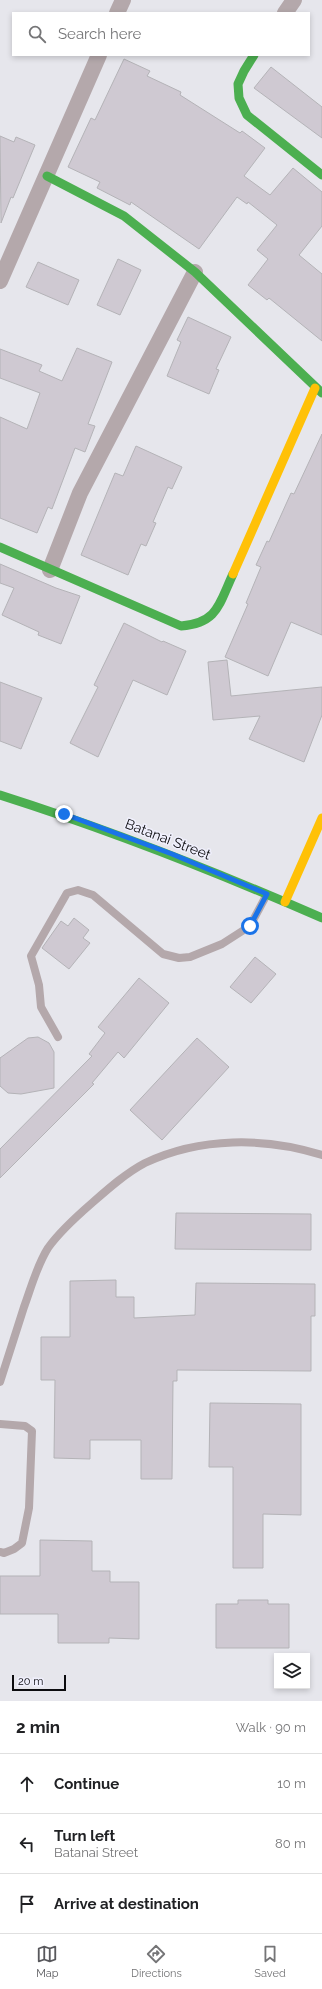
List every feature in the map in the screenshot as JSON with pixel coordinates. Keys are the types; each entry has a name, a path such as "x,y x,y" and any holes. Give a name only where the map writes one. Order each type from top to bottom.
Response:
{"street":[{"path":"118,12 123,0"},
{"path":"286,12 294,0"},
{"path":"0,282 99,56"},
{"path":"253,56 246,67 238,85 237,93 240,103 247,115 322,175"},
{"path":"0,547 182,626 206,622 212,618 218,609 318,391 195,272 124,216 47,176"},
{"path":"50,570 80,493 195,272"},
{"name":"Batanai Street","path":"0,795 64,814 172,854 322,918"},
{"path":"285,902 322,818"}],"lane":[{"path":"58,1037 41,1007 39,985 31,956 67,893 78,890 93,895 163,954 179,958 190,957 222,944 250,926 267,894"},
{"path":"0,1382 32,1283 48,1248 75,1218 109,1188 144,1164 178,1149 239,1142 268,1143 302,1148 322,1155"},
{"path":"0,1424 25,1426 32,1431 29,1508 22,1543 14,1549 4,1553 0,1552"}],"building":[{"path":"124,59 150,71 147,76 181,92 180,95 240,133 242,131 265,148 244,176 270,195 293,168 322,192 322,226 299,255 322,274 322,341 269,298 267,300 248,285 268,259 257,250 277,225 248,202 247,204 237,197 199,249 131,202 130,205 97,188 100,182 68,167 91,118 95,120"},
{"path":"271,67 322,107 322,138 254,88"},
{"path":"0,136 14,142 16,137 35,145 13,198 11,197 1,223"},
{"path":"118,259 141,270 120,315 97,305"},
{"path":"38,262 79,280 68,305 26,287"},
{"path":"188,317 231,337 216,369 219,370 209,394 167,376 181,342 177,340"},
{"path":"77,348 112,362 88,424 95,426 85,452 75,448 52,509 48,507 37,533 0,518 0,417 27,429 40,393 0,378 0,349 42,365 39,371 62,381"},
{"path":"322,434 322,635 291,622 268,676 225,657 248,604 246,603 261,567 256,565 267,541 269,542 291,493 294,494"},
{"path":"136,446 182,467 172,489 168,487 153,522 156,523 146,546 141,544 128,575 81,555 115,473 123,476"},
{"path":"0,564 56,588 80,596 61,644 38,635 39,632 2,615 14,588 0,583"},
{"path":"124,623 162,642 163,641 186,651 167,695 133,680 98,757 70,743 98,687 94,685"},
{"path":"227,660 231,696 322,687 322,715 304,762 249,739 260,716 213,720 208,662"},
{"path":"0,682 42,698 21,749 0,741"},
{"path":"74,918 89,930 83,938 90,943 69,969 42,948 61,921 68,926"},
{"path":"255,957 276,974 251,1003 230,987"},
{"path":"139,978 169,1003 124,1058 118,1052 92,1083 94,1084 0,1178 0,1149 92,1056 89,1054 105,1033 98,1027"},
{"path":"38,1037 49,1043 54,1052 54,1088 21,1094 8,1093 0,1086 0,1058 28,1038"},
{"path":"197,1038 229,1067 162,1140 130,1110"},
{"path":"176,1213 311,1214 311,1250 175,1249"},
{"path":"116,1280 116,1297 134,1297 134,1318 195,1315 196,1283 315,1284 315,1316 311,1316 311,1371 177,1370 177,1381 173,1381 172,1479 141,1479 141,1440 90,1440 90,1459 54,1458 55,1380 41,1380 41,1337 70,1337 70,1281"},
{"path":"210,1403 301,1404 301,1515 263,1514 263,1568 233,1568 233,1467 209,1467"},
{"path":"40,1540 92,1541 92,1571 110,1571 110,1582 139,1582 139,1639 109,1638 109,1643 58,1643 58,1614 0,1614 0,1576 40,1576"},
{"path":"238,1600 268,1600 268,1604 289,1604 289,1648 216,1648 216,1604 238,1604"}],"traffic: fast":[{"path":"253,56 238,84 239,98 247,115 322,175"},
{"path":"47,176 124,216 195,272 322,393"},
{"path":"0,547 181,626 203,621 210,616 220,603 233,574"},
{"path":"0,795 41,808 163,852 322,918"}],"traffic: slow":[{"path":"233,574 315,388"},
{"path":"285,902 322,818"}],"route":[{"path":"64,814 172,854 267,894 250,926"}]}
